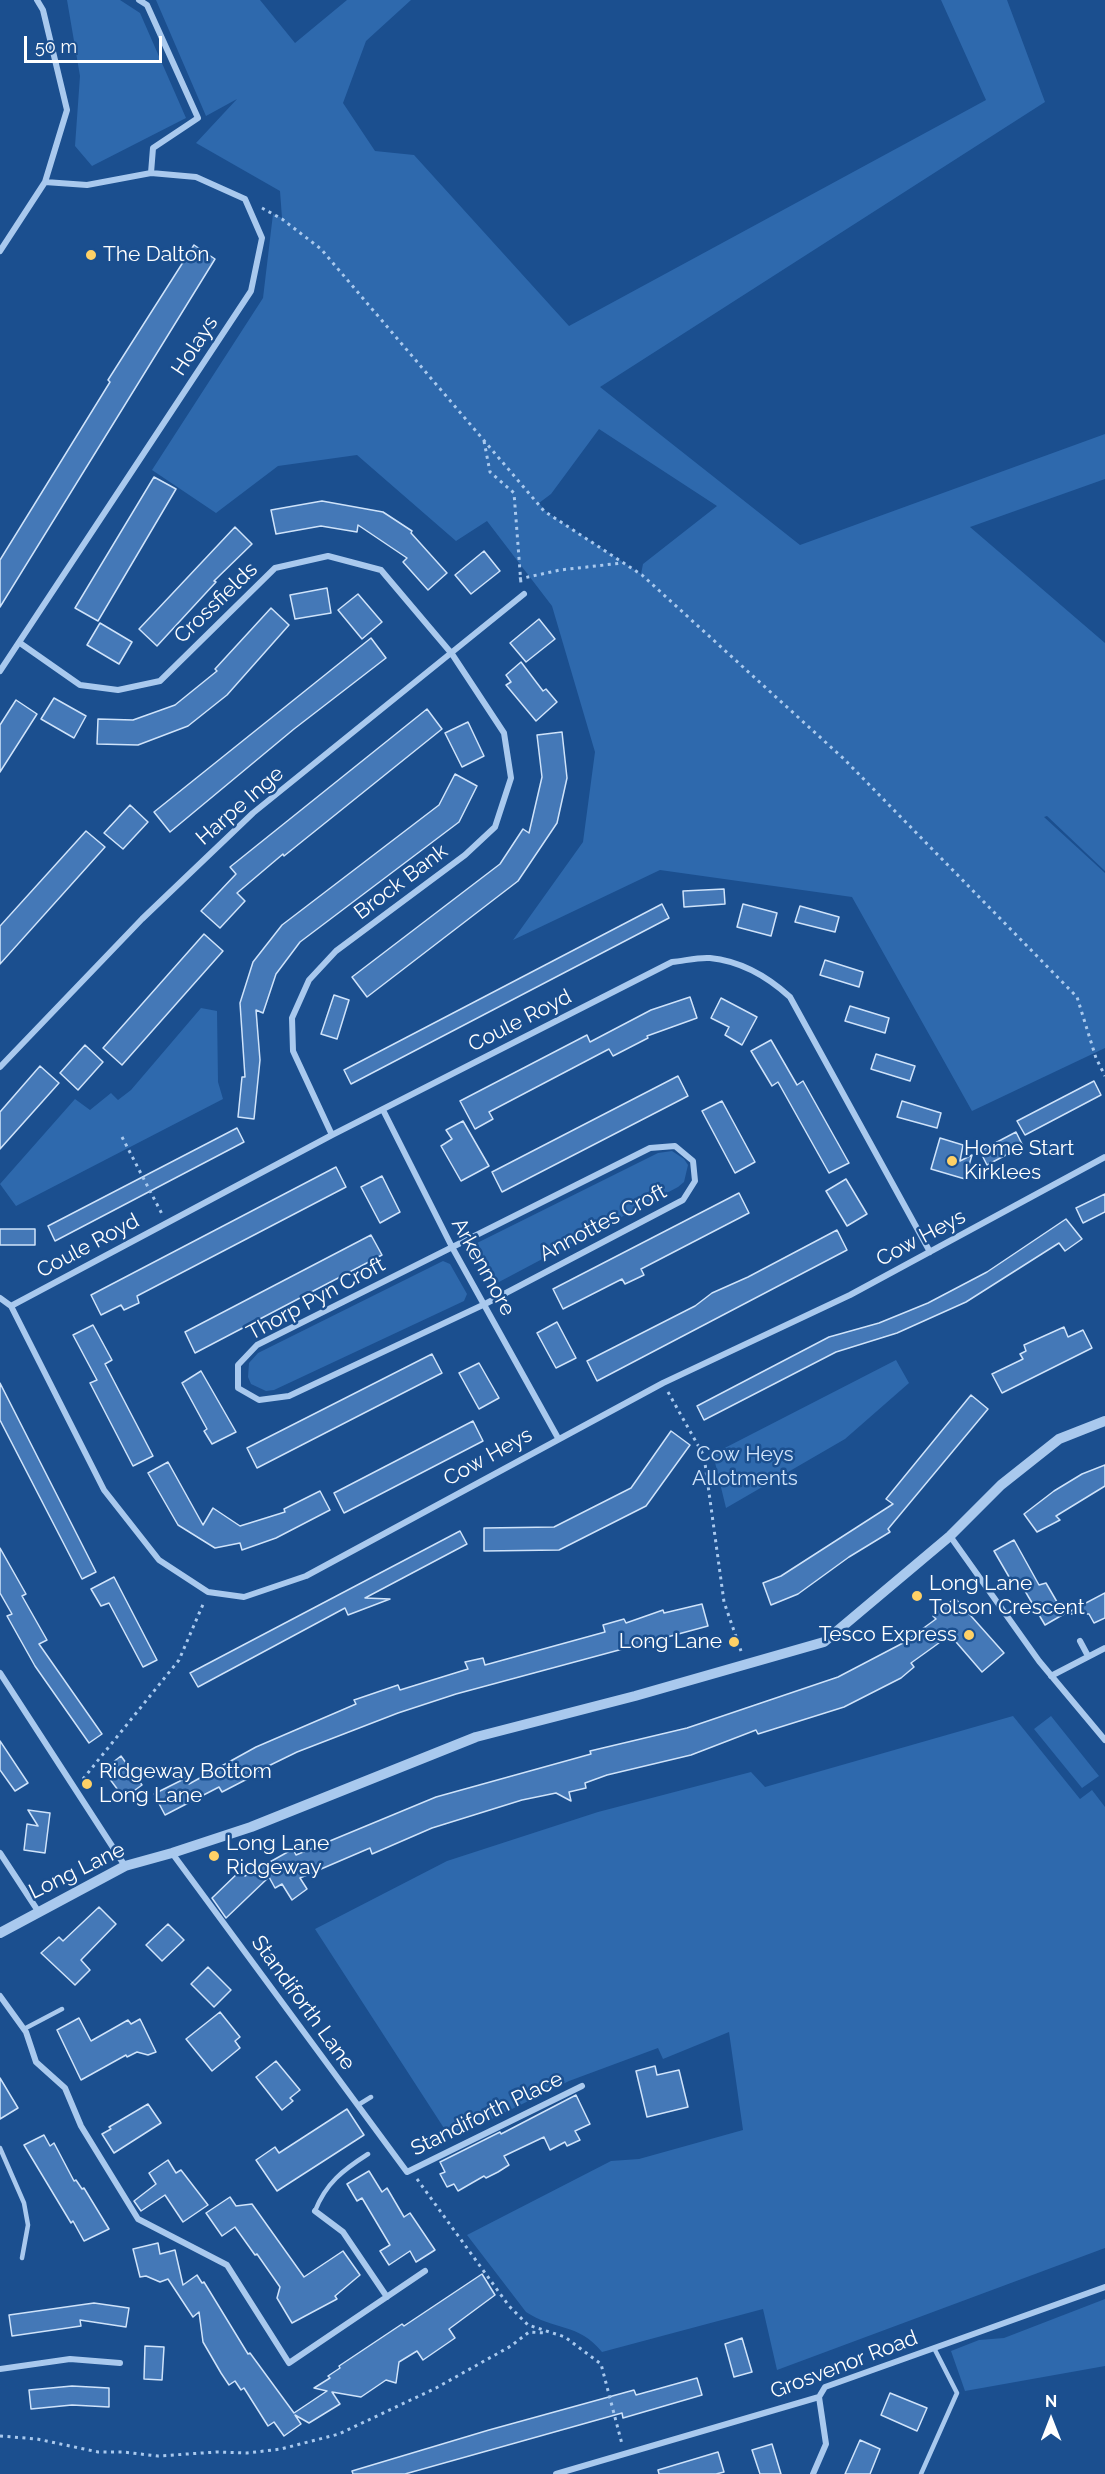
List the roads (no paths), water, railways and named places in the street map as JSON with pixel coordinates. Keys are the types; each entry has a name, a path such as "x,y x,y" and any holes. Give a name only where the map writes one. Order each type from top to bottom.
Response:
{"street":[{"path":"0,251 45,182 67,110 43,10 37,0"},
{"path":"45,182 87,184 151,173 153,148 198,118 147,5 139,0"},
{"name":"Holays","path":"0,671 251,291 262,238 245,199 196,177 151,173"},
{"name":"Crossfields","path":"20,643 80,685 118,690 160,681 276,568 328,556 381,570 452,654"},
{"name":"Harpe Inge","path":"0,1066 142,919 253,813 525,594"},
{"name":"Brock Bank","path":"332,1135 293,1051 292,1018 309,980 336,951 465,855 495,827 511,778 504,733 452,654"},
{"name":"Coule Royd","path":"11,1306 332,1135 672,962 710,958 745,968 771,979 790,997 930,1252"},
{"name":"Arkenmore","path":"383,1110 452,1247 558,1438"},
{"name":"Annottes Croft","path":"452,1247 650,1148 675,1146 693,1161 695,1181 683,1200 485,1304"},
{"name":"Cow Heys","path":"0,1298 11,1306 104,1490 159,1560 208,1592 244,1597 306,1576 663,1383 850,1294 1105,1158"},
{"name":"Thorp Pyn Croft","path":"452,1247 257,1345 238,1365 238,1388 259,1400 289,1396 485,1304"},
{"name":"Long Lane","path":"0,1933 125,1866 251,1827 476,1737 824,1642 950,1536 1001,1485 1059,1439 1105,1420"},
{"path":"950,1536 1051,1676 1105,1740"},
{"path":"1080,1641 1088,1656"},
{"path":"1051,1676 1105,1648"},
{"path":"0,1673 125,1866"},
{"path":"0,1853 38,1911"},
{"name":"Standiforth Lane","path":"172,1853 409,2172"},
{"path":"0,1996 24,2029 36,2062 65,2088 81,2126 138,2219 227,2265 289,2363 425,2271"},
{"name":"Standiforth Place","path":"409,2172 582,2086"},
{"path":"315,2211 343,2232 387,2297"},
{"name":"Grosvenor Road","path":"556,2474 819,2397 825,2387 1105,2287"},
{"path":"0,2369 70,2359 120,2363"},
{"path":"813,2474 826,2444 819,2397"}],"lane":[{"path":"24,2029 62,2009"},
{"path":"358,2105 371,2097"},
{"path":"0,2148 24,2203 28,2225 22,2258"},
{"path":"315,2211 322,2193 339,2173 368,2154"},
{"path":"921,2474 957,2393 934,2349"}],"place":[{"name":"The Dalton","path":"91,255"},
{"name":"Home Start Kirklees","path":"952,1161"},
{"name":"Long Lane Tolson Crescent","path":"917,1596"},
{"name":"Tesco Express","path":"969,1635"},
{"name":"Long Lane","path":"734,1642"},
{"name":"Ridgeway Bottom Long Lane","path":"87,1784"},
{"name":"Long Lane Ridgeway","path":"214,1856"}],"park label":[{"name":"Cow Heys Allotments","path":"745,1467"}]}
